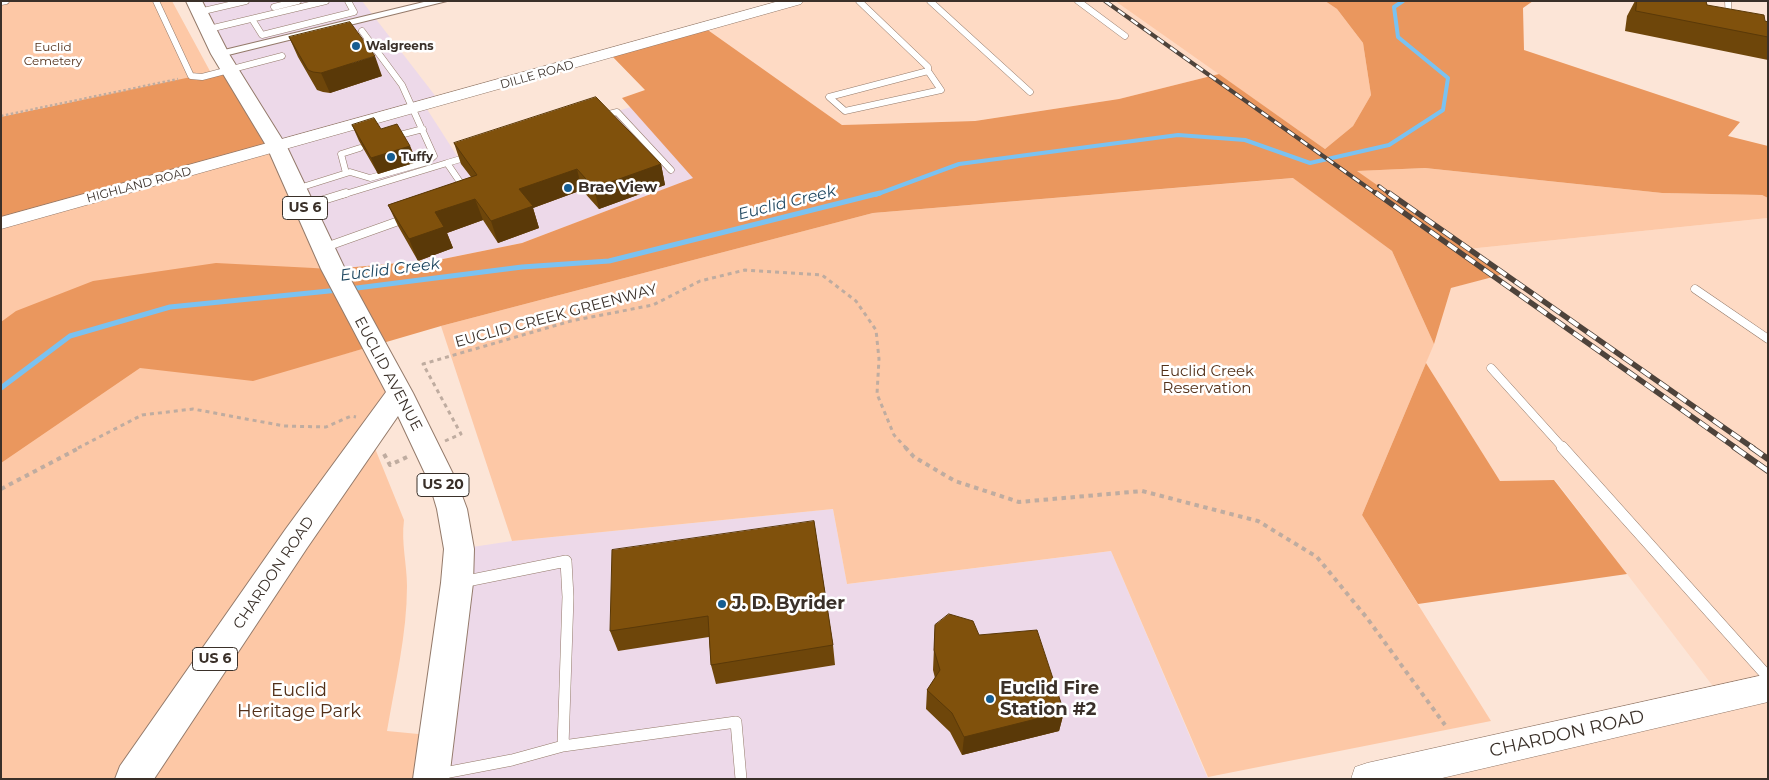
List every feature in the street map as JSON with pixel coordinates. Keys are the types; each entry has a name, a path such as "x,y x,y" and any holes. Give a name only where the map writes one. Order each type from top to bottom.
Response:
{"main road":[{"name":"EUCLID AVENUE","path":"202,17 225,62 277,147 333,269 400,393 443,482 452,509 459,549 457,583 431,777"},
{"name":"CHARDON ROAD","path":"133,779 302,531 400,393"}],"street":[{"path":"225,62 279,36 319,24 442,1"},
{"name":"DILLE ROAD","path":"277,147 796,1"},
{"name":"HIGHLAND ROAD","path":"1,223 277,147"},
{"name":"CHARDON ROAD","path":"1367,779 1768,688"}],"lane":[{"path":"1,2 6,1"},
{"path":"156,1 191,76 202,77 225,62 282,56"},
{"path":"202,17 240,6 246,1"},
{"path":"252,19 262,35 279,36 294,27 305,24 319,24 331,18 354,12 348,1"},
{"path":"859,1 928,67 928,72 941,90 845,111 829,97 928,72"},
{"path":"930,1 1030,92"},
{"path":"1078,1 1125,36"},
{"path":"1728,1 1728,21"},
{"path":"202,17 298,6 317,8 328,2"},
{"path":"202,17 252,19 287,12 298,6"},
{"path":"317,8 319,24"},
{"path":"336,9 339,16"},
{"path":"327,11 331,18"},
{"path":"311,14 319,24"},
{"path":"302,17 305,24"},
{"path":"290,20 294,27"},
{"path":"274,25 279,36"},
{"path":"300,197 346,173 370,178 432,160 434,156 402,85 362,31"},
{"path":"589,120 617,112 671,170"},
{"path":"390,138 423,129"},
{"path":"346,173 341,157 345,152 360,148"},
{"path":"300,197 478,154"},
{"path":"447,163 462,185"},
{"path":"323,248 416,215"},
{"path":"1695,289 1768,339"},
{"path":"1491,368 1768,677"},
{"path":"457,583 566,561 568,597 563,746"},
{"path":"431,777 512,760 563,746 736,722 741,779"}],"path":[{"path":"1,116 191,76"},
{"name":"EUCLID CREEK GREENWAY","path":"454,437 461,434 423,364 571,321 653,305 700,281 745,270 822,275 856,301 876,330 879,359 877,394 894,435 914,457 955,481 1019,502 1142,491 1184,500 1258,522 1317,557 1367,618 1445,725"},
{"path":"1,488 142,416 193,409 284,426 326,427 355,416"},
{"path":"385,456 390,465 399,461"}],"shaded area":[{"path":"207,1 362,1 440,102 425,106 459,159 631,107 694,178 522,243 443,259 333,269 195,4"},
{"path":"796,1 1115,1 1219,74 1119,99 975,121 842,125 705,28"},
{"path":"1325,1 1533,1 1523,8 1524,50 1740,122 1728,136 1768,146 1768,198 1762,195 1662,193 1425,168 1357,171 1504,274 1451,288 1434,344 1392,251 1293,178 873,213 441,326 253,381 140,368 1,463 1,322 16,311 93,281 216,263 333,269 443,259 522,243 693,178 622,98 645,90 610,54 705,28 842,125 975,121 1119,99 1219,74 1325,149 1353,126 1371,95 1363,43 1337,9"},
{"path":"229,69 277,147 1,223 1,117"},
{"path":"1768,218 1768,779 1367,779 1722,698 1555,480 1500,481 1426,363 1451,288 1503,273 1468,249"},
{"path":"1426,363 1500,481 1554,480 1627,574 1418,604 1362,515"},
{"path":"833,509 847,584 1111,551 1208,779 431,779 459,549 512,541"}],"green space":[{"path":"172,1 211,73 277,147 333,269 307,268 340,355 374,346 400,393 370,436 404,520 403,537 407,578 405,622 387,731 439,736 433,779 1,779 1,2"},
{"path":"1115,1 1325,1 1337,9 1363,43 1371,95 1353,126 1325,149"},
{"path":"1425,168 1662,193 1762,195 1768,198 1768,218 1468,249 1356,171"},
{"name":"Euclid Creek Reservation","path":"1294,178 1392,251 1434,344 1362,515 1491,721 1208,777 1111,551 847,584 833,509 512,541 441,326 873,213"}],"building":[{"path":"1637,1 1706,1 1707,5 1764,15 1765,21 1768,22 1768,37 1636,11"},
{"path":"350,22 375,56 321,73 308,70 289,37"},
{"path":"596,97 661,164 594,188 577,169 519,189 533,206 491,221 475,199 435,212 444,227 409,239 388,205 477,175 454,143"},
{"path":"374,118 381,129 397,124 410,146 371,158 352,125"},
{"name":"J. D. Byrider","path":"814,521 833,645 711,665 708,616 610,631 612,550"},
{"name":"Euclid Fire Station #2","path":"949,614 973,621 979,635 1037,630 1064,712 964,737 952,713 927,690 940,670 934,650 935,625"}],"waterway":[{"name":"Euclid Creek","path":"875,195 959,164 1178,135 1245,140 1310,163 1389,145 1443,110 1448,78 1398,37 1394,7 1403,1"},
{"name":"Euclid Creek","path":"349,289 522,267 609,261 880,193"},
{"name":"Euclid Creek","path":"1,388 70,336 170,307 339,290"}],"railway":[{"path":"1105,1 1378,195"},
{"path":"1379,186 1391,195"},
{"path":"1376,193 1736,448"},
{"path":"1389,193 1753,448"},
{"path":"1734,447 1768,471"},
{"path":"1751,447 1768,459"}],"place":[{"name":"Walgreens","path":"356,46"},
{"name":"Tuffy","path":"391,157"},
{"name":"Brae View","path":"568,188"},
{"name":"J. D. Byrider","path":"722,604"},
{"name":"Euclid Fire Station #2","path":"990,699"}],"park label":[{"name":"Euclid Cemetery","path":"53,54"},
{"name":"Euclid Heritage Park","path":"299,701"}]}
